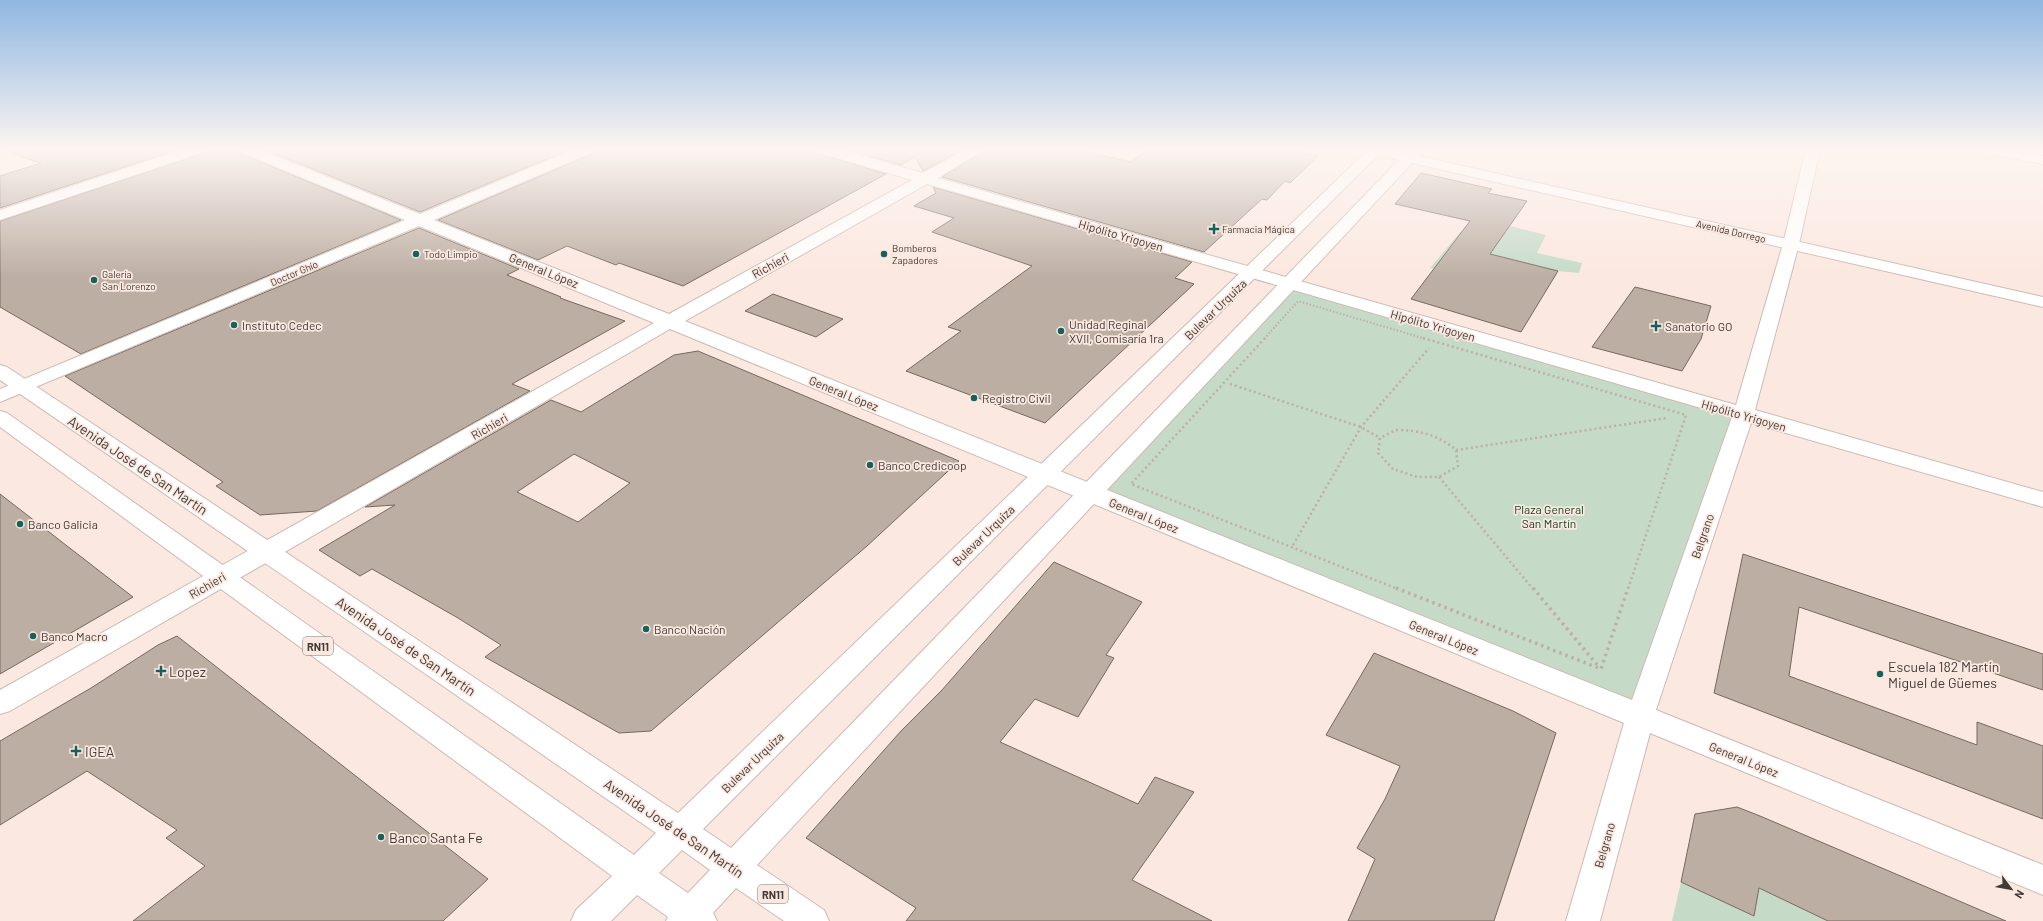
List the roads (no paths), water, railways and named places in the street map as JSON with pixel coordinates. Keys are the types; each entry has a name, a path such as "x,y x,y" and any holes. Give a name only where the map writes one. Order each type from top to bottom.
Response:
{"street":[{"path":"0,215 69,192"},
{"name":"General López","path":"351,192 2043,880"},
{"name":"Doctor Ghío","path":"0,396 486,192"},
{"name":"Richieri","path":"0,703 706,301 903,192"},
{"name":"Hipólito Yrigoyen","path":"972,192 2043,500"},
{"name":"Bulevar Urquiza","path":"588,921 636,876 1332,192"},
{"path":"691,919 733,868 1089,492 1376,192"},
{"name":"Avenida Dorrego","path":"1573,192 2043,302"},
{"name":"Belgrano","path":"1583,921 1640,717 1744,414 1791,244 1803,192"},
{"name":"Avenida José de San Martín","path":"0,371 812,921"},
{"name":"RN11","path":"0,417 636,876 691,919"}],"place":[{"name":"Farmacia Mágica","path":"1214,229"},
{"name":"Todo Limpio","path":"416,254"},
{"name":"Bomberos Zapadores","path":"884,254"},
{"name":"Galería San Lorenzo","path":"94,280"},
{"name":"Instituto Cedec","path":"234,325"},
{"name":"Sanatorio GO","path":"1656,326"},
{"name":"Unidad Reginal XVII, Comisaría 1ra","path":"1061,331"},
{"name":"Registro Civil","path":"974,398"},
{"name":"Banco Credicoop","path":"870,465"},
{"name":"Banco Galicia","path":"20,524"},
{"name":"Banco Nación","path":"646,629"},
{"name":"Banco Macro","path":"33,636"},
{"name":"Lopez","path":"161,671"},
{"name":"Escuela 182 Martín Miguel de Güemes","path":"1880,674"},
{"name":"IGEA","path":"76,751"},
{"name":"Banco Santa Fe","path":"381,837"}],"park label":[{"name":"Plaza General San Martín","path":"1549,516"}]}
